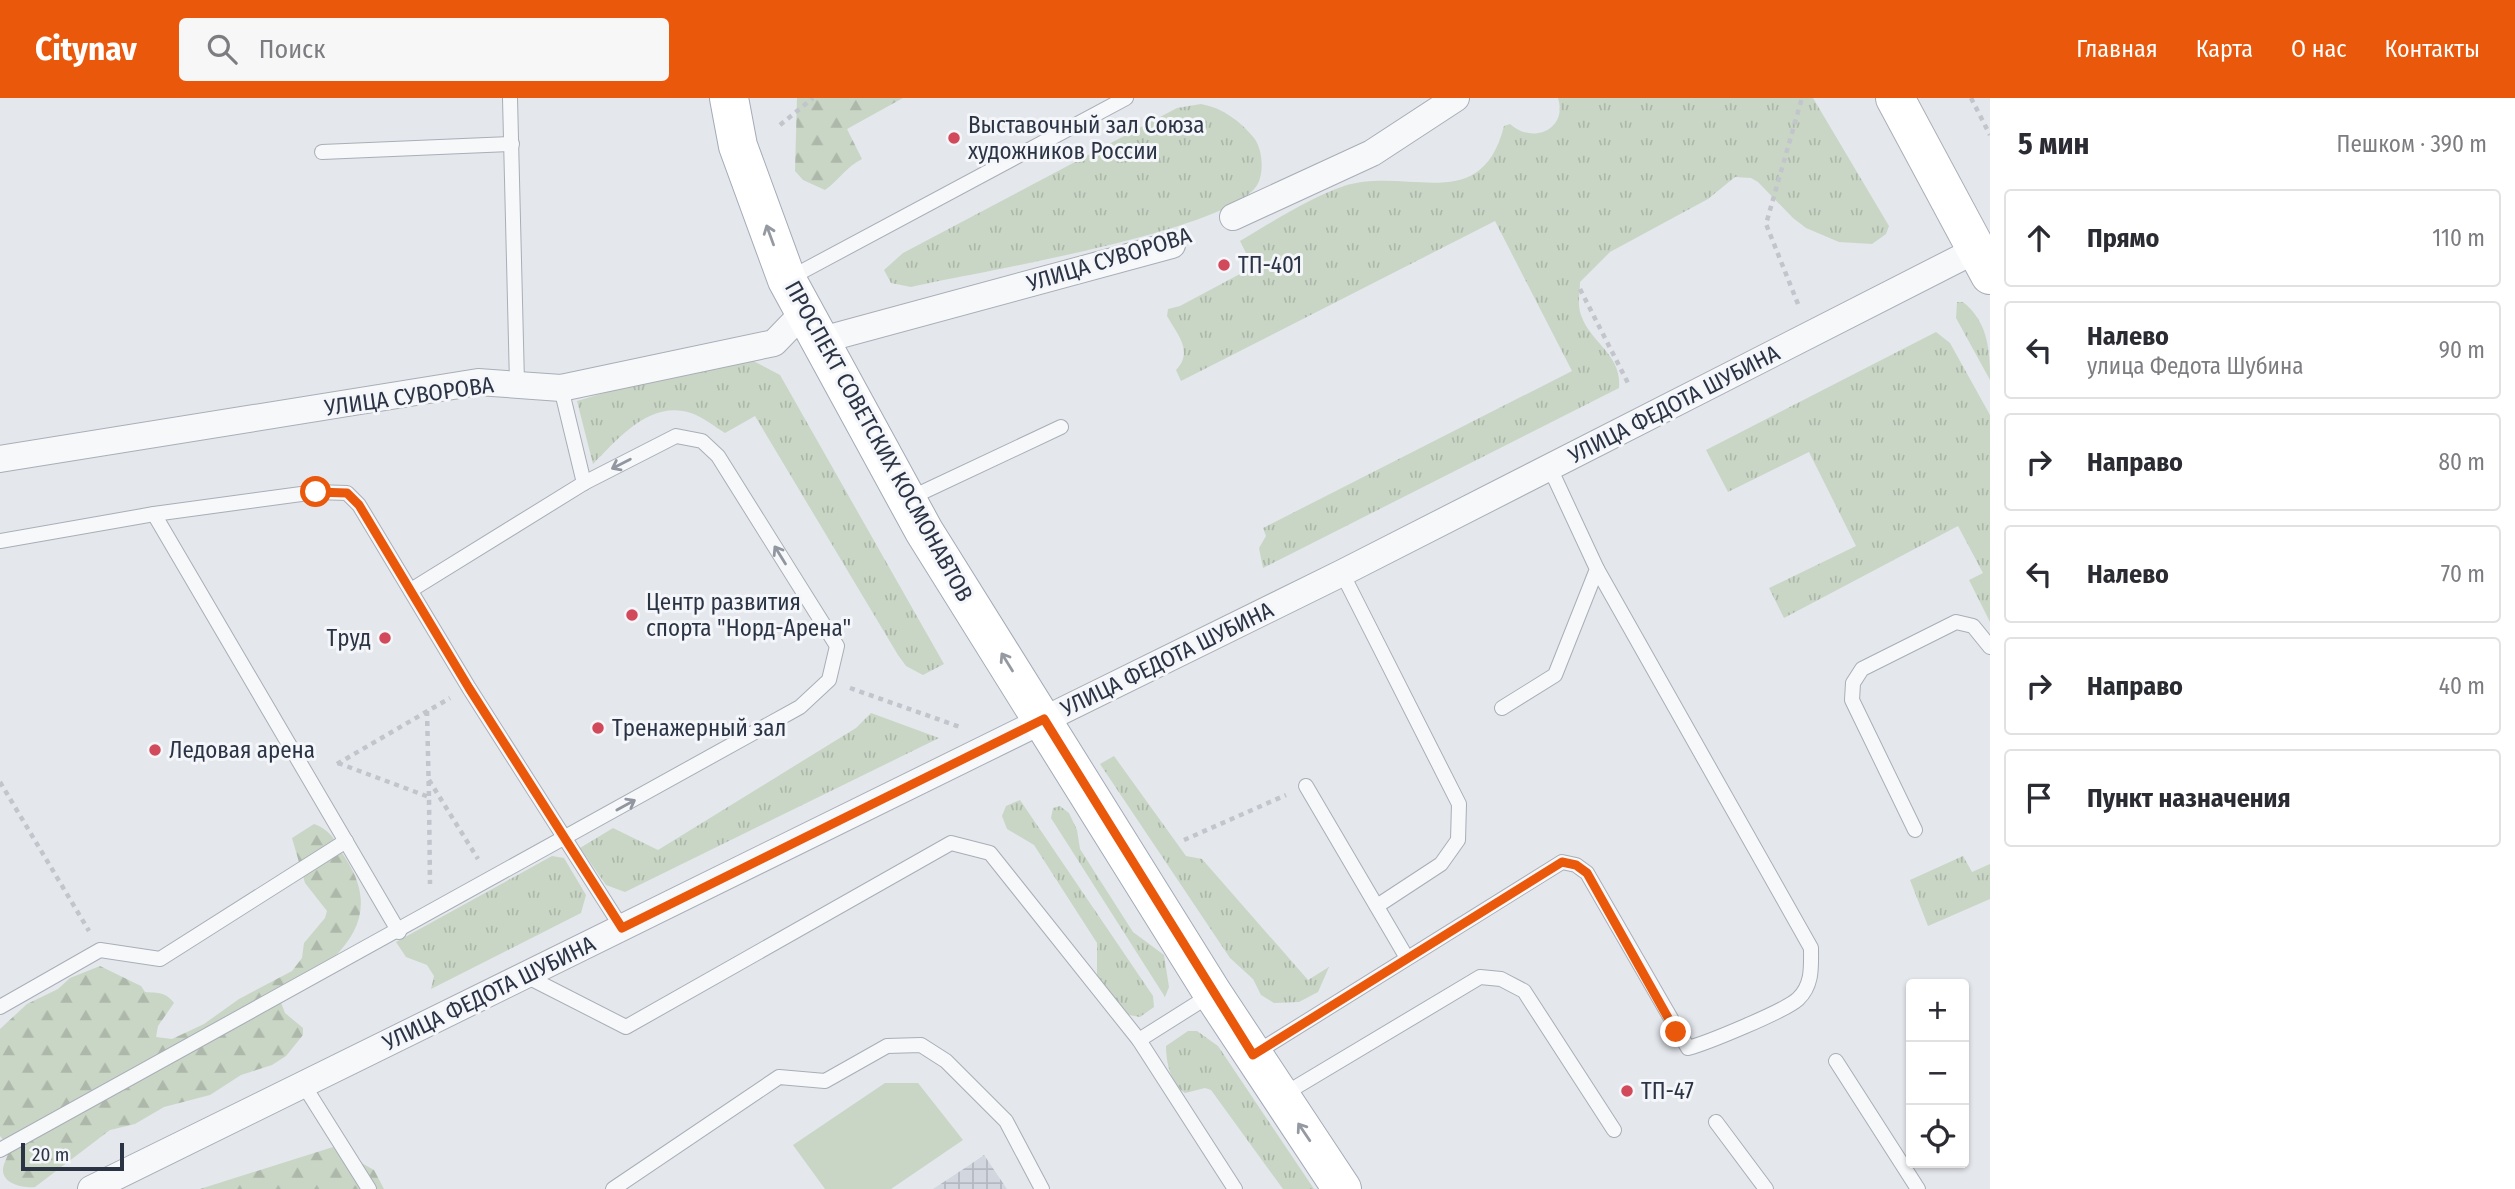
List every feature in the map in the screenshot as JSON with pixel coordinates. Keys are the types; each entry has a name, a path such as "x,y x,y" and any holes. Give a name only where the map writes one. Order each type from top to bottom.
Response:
{"main road":[{"name":"ПРОСПЕКТ СОВЕТСКИХ КОСМОНАВТОВ","path":"729,98 738,146 803,311 906,499 1213,994 1342,1189"},
{"path":"1895,98 1983,263"}],"street":[{"path":"1233,217 1372,153 1457,98"},
{"name":"УЛИЦА СУВОРОВА","path":"0,459 478,382 561,388 774,343 803,311 1172,245"},
{"name":"УЛИЦА ФЕДОТА ШУБИНА","path":"91,1189 1550,468 1983,263"}],"lane":[{"path":"510,98 517,383"},
{"path":"803,311 1126,98"},
{"path":"322,152 512,144"},
{"path":"561,388 584,483"},
{"path":"906,499 1061,427"},
{"path":"0,1150 399,932 490,878 566,839 800,707 829,680 837,646 718,456 702,441 676,436 584,483 411,590"},
{"path":"1253,1055 1562,862 1576,865 1587,873 1688,1048 1707,1043 1798,999 1812,977 1811,948 1597,569 1550,468"},
{"path":"0,541 154,514 316,492 347,493 359,505 469,688 622,928"},
{"path":"154,514 399,932"},
{"path":"1502,708 1555,675 1597,569"},
{"path":"1342,573 1459,804 1458,840 1441,864 1377,906"},
{"path":"1915,830 1852,700 1853,683 1862,669 1956,622 1973,626 1990,647"},
{"path":"1306,786 1407,958"},
{"path":"0,1007 100,950 160,959 346,841"},
{"path":"526,976 626,1027 951,843 990,853 1139,1040 1235,1189"},
{"path":"1280,1096 1479,977 1501,979 1524,991 1614,1130"},
{"path":"1139,1040 1213,994"},
{"path":"612,1189 779,1077 825,1081 887,1046 921,1045 946,1061 1006,1121 1042,1189"},
{"path":"1836,1060 1918,1189"},
{"path":"303,1084 369,1189"},
{"path":"1716,1122 1766,1189"}],"path":[{"path":"780,125 813,98"},
{"path":"1798,304 1766,224 1802,98"},
{"path":"1971,98 1990,135"},
{"path":"1580,289 1630,387"},
{"path":"829,680 971,731"},
{"path":"309,780 469,688"},
{"path":"427,711 431,913"},
{"path":"338,764 429,796"},
{"path":"429,780 490,878"},
{"path":"0,782 100,950"},
{"path":"1184,840 1306,786"}],"shaded area":[{"path":"984,1155 1007,1189 933,1189 968,1166"}],"green space":[{"path":"797,98 903,98 847,129 862,159 825,190 803,180 795,171"},
{"path":"1558,98 1813,98 1889,226 1886,234 1872,244 1839,242 1806,228 1758,182 1751,178 1735,177 1708,199 1610,252 1580,282 1581,315 1616,366 1619,388 1263,568 1259,548 1266,536 1263,528 1572,371 1495,221 1181,381 1176,370 1184,356 1184,349 1167,316 1168,309 1180,306 1253,267 1240,241 1305,203 1344,186 1368,181 1439,183 1460,180 1478,171 1493,154 1504,126 1510,124 1519,130 1538,133 1553,125 1560,109"},
{"path":"1201,104 1224,112 1237,121 1254,138 1259,149 1262,163 1258,183 1232,205 1195,220 1094,249 911,287 891,283 884,270 903,253 1177,108"},
{"path":"1957,302 1963,302 1971,310 1983,328 1988,347 1990,380 1956,318"},
{"path":"1936,332 1950,343 1990,415 1990,622 1969,580 1983,573 1958,526 1784,618 1769,588 1856,546 1809,452 1728,492 1706,450"},
{"path":"738,353 780,375 944,664 923,675 906,666 755,416 725,433 691,413 676,410 662,412 636,424 593,464 577,401"},
{"path":"871,713 939,738 625,892 606,885 580,848 613,828 658,850 856,728"},
{"path":"1114,756 1186,856 1202,859 1308,980 1329,967 1318,992 1299,1002 1274,1003 1261,995 1253,979 1230,958 1100,764"},
{"path":"1020,800 1153,996 1154,1007 1140,1017 1118,1013 1097,987 1097,943 1034,845 1007,829 1002,816 1006,806"},
{"path":"1060,806 1069,813 1077,830 1080,849 1133,932 1164,955 1169,987 1165,997 1051,818 1053,808"},
{"path":"314,824 330,834 346,859 358,883 361,904 357,924 348,941 317,972 280,1000 285,1013 303,1028 303,1035 286,1056 272,1065 241,1075 210,1095 164,1107 135,1124 110,1130 35,1187 20,1186 6,1179 3,1169 9,1147 0,1136 0,1029 27,1004 58,989 70,978 100,966 141,986 145,992 161,994 171,999 174,1003 158,1026 156,1037 172,1039 204,1024 239,999 292,971 302,958 304,943 325,918 327,911 305,883 292,838"},
{"path":"552,856 564,858 586,895 581,913 431,989 434,976 427,965 406,957 396,942"},
{"path":"1963,856 1972,872 1990,864 1990,899 1928,926 1910,880"},
{"path":"1188,1031 1197,1031 1218,1046 1314,1189 1283,1189 1211,1090 1205,1088 1185,1093 1176,1085 1168,1066 1166,1046"},
{"path":"885,1083 918,1083 963,1140 891,1189 825,1189 793,1145"},
{"path":"333,1147 374,1170 384,1189 200,1189"}],"place":[{"name":"Выставочный зал Союза художников России","path":"954,138"},
{"name":"ТП-401","path":"1224,265"},
{"name":"Центр развития спорта \"Норд-Арена\"","path":"632,615"},
{"name":"Труд","path":"385,638"},
{"name":"Тренажерный зал","path":"598,728"},
{"name":"Ледовая арена","path":"155,750"},
{"name":"ТП-47","path":"1627,1091"}],"route":[{"path":"316,492 347,493 359,505 469,688 622,928 1044,719 1253,1055 1562,862 1576,865 1587,873 1676,1032"}]}
